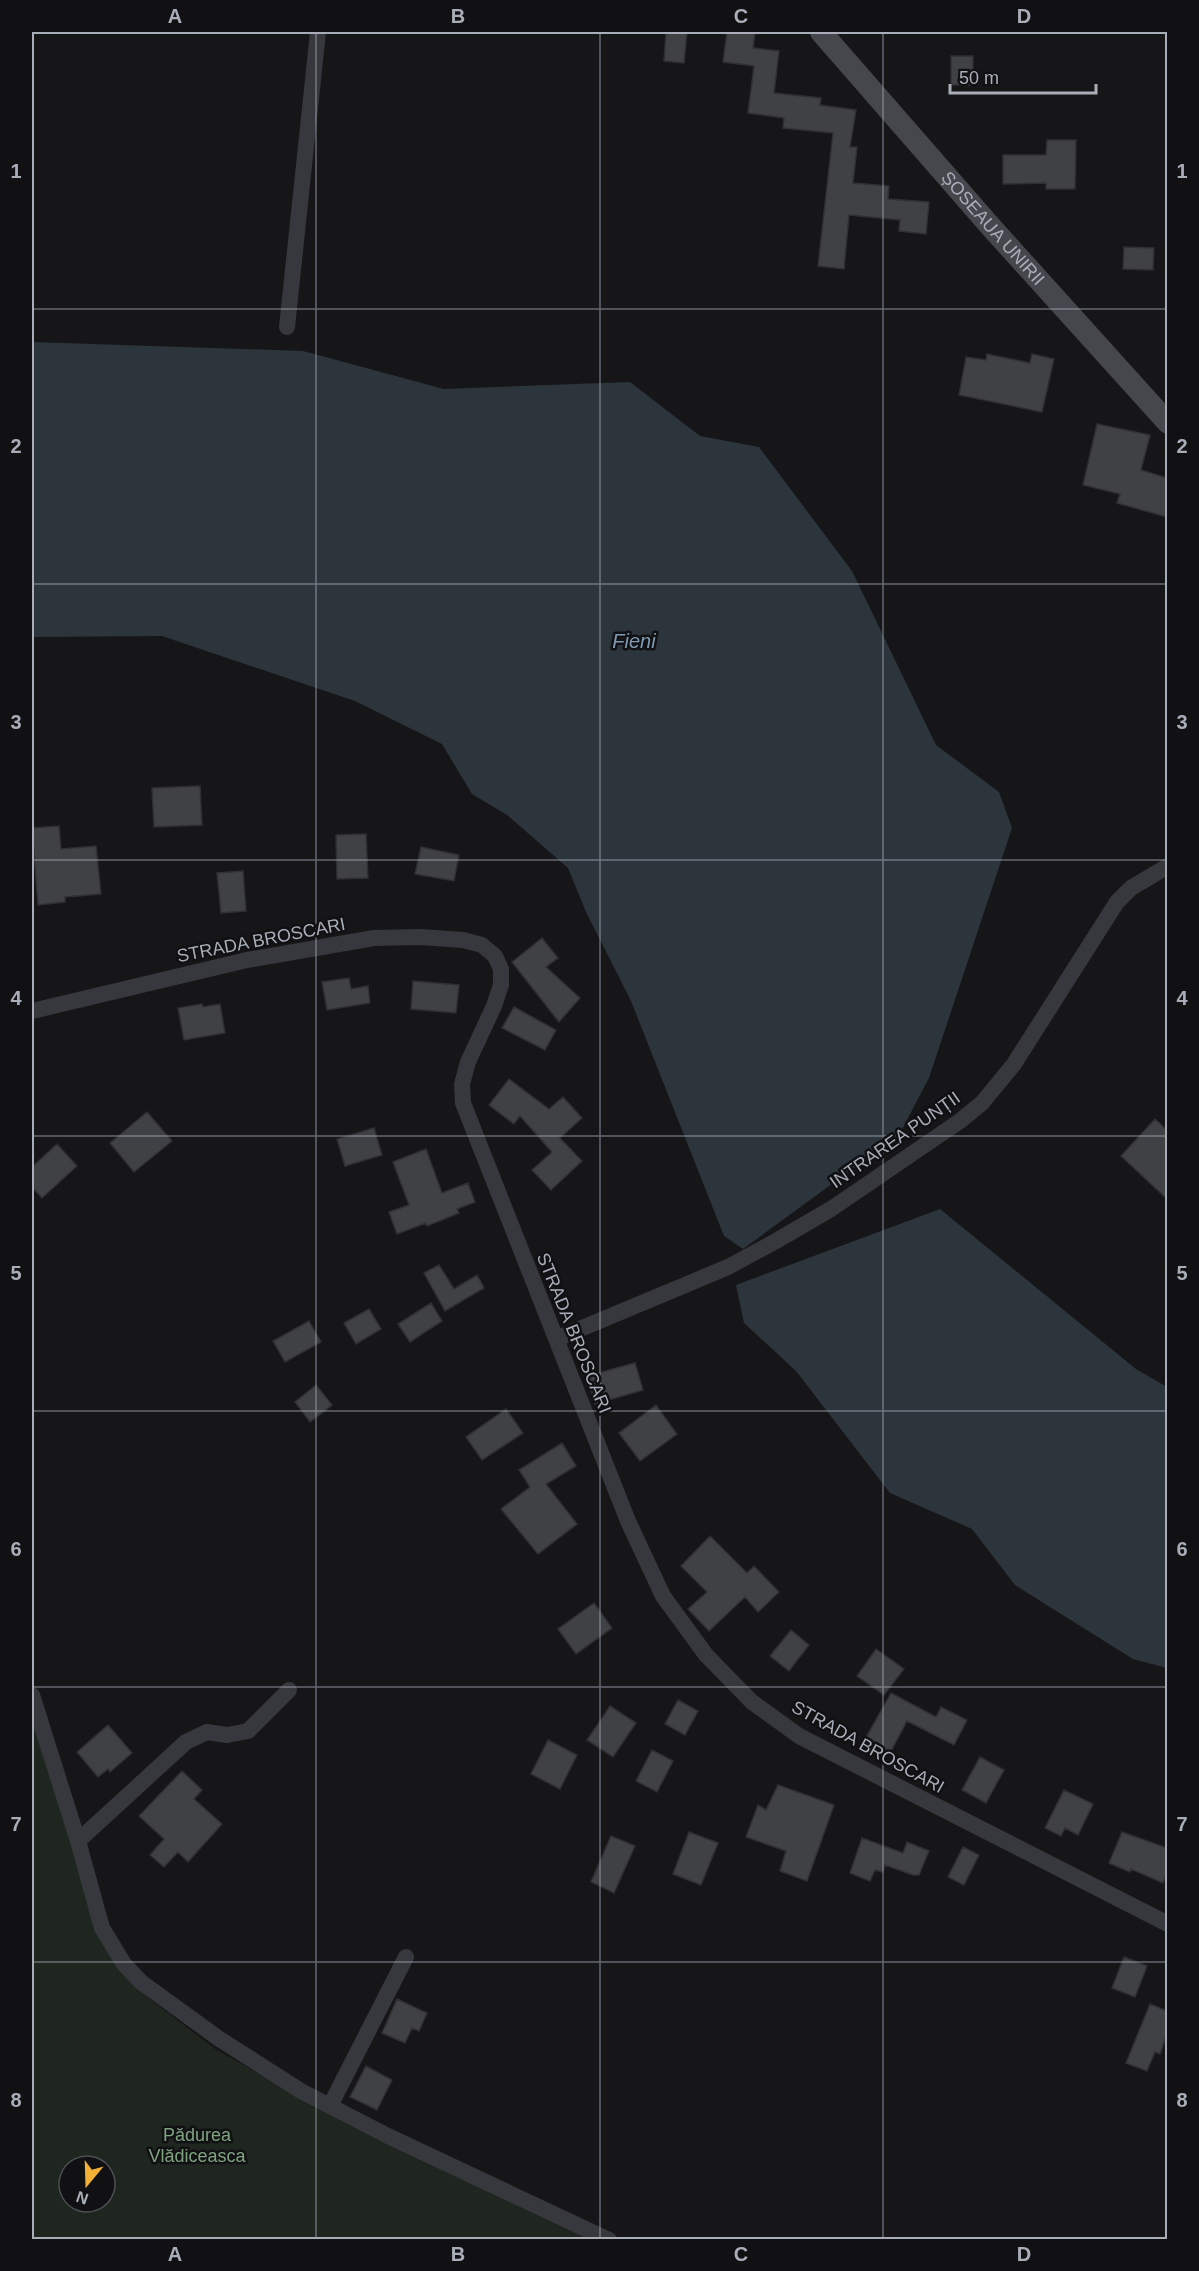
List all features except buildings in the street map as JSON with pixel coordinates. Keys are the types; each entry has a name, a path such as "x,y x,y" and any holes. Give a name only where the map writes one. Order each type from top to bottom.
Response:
{"main road":[{"name":"ȘOSEAUA UNIRII","path":"821,32 991,227 1167,423"}],"street":[{"path":"287,327 318,32"},
{"name":"INTRAREA PUNȚII","path":"556,1339 728,1267 776,1242 831,1209 960,1121 982,1103 1014,1064 1117,902 1131,888 1167,866"},
{"name":"STRADA BROSCARI","path":"32,1011 246,960 374,938 420,937 463,940 482,945 495,957 501,969 501,985 494,1006 468,1062 462,1084 463,1104 628,1521 663,1596 706,1655 752,1702 800,1736 1167,1924"},
{"path":"78,1840 186,1742 207,1732 227,1735 248,1731 289,1690"},
{"path":"32,1695 78,1840 102,1928 124,1964 141,1982 218,2038 301,2091 388,2136 609,2240"},
{"path":"330,2106 406,1958"}],"green space":[{"name":"Pădurea Vlădiceasca","path":"32,1713 120,1968 146,1996 215,2049 345,2122 595,2239 32,2239"}],"water":[{"name":"Fieni","path":"32,342 303,351 444,389 630,382 700,436 759,447 852,571 936,745 999,792 1012,828 929,1078 899,1135 743,1249 724,1236 631,1001 586,912 568,868 507,815 472,794 442,744 355,701 162,636 32,637"},
{"path":"940,1209 1136,1369 1167,1387 1167,1668 1133,1659 1015,1585 972,1529 890,1493 796,1371 744,1323 736,1285"}]}
